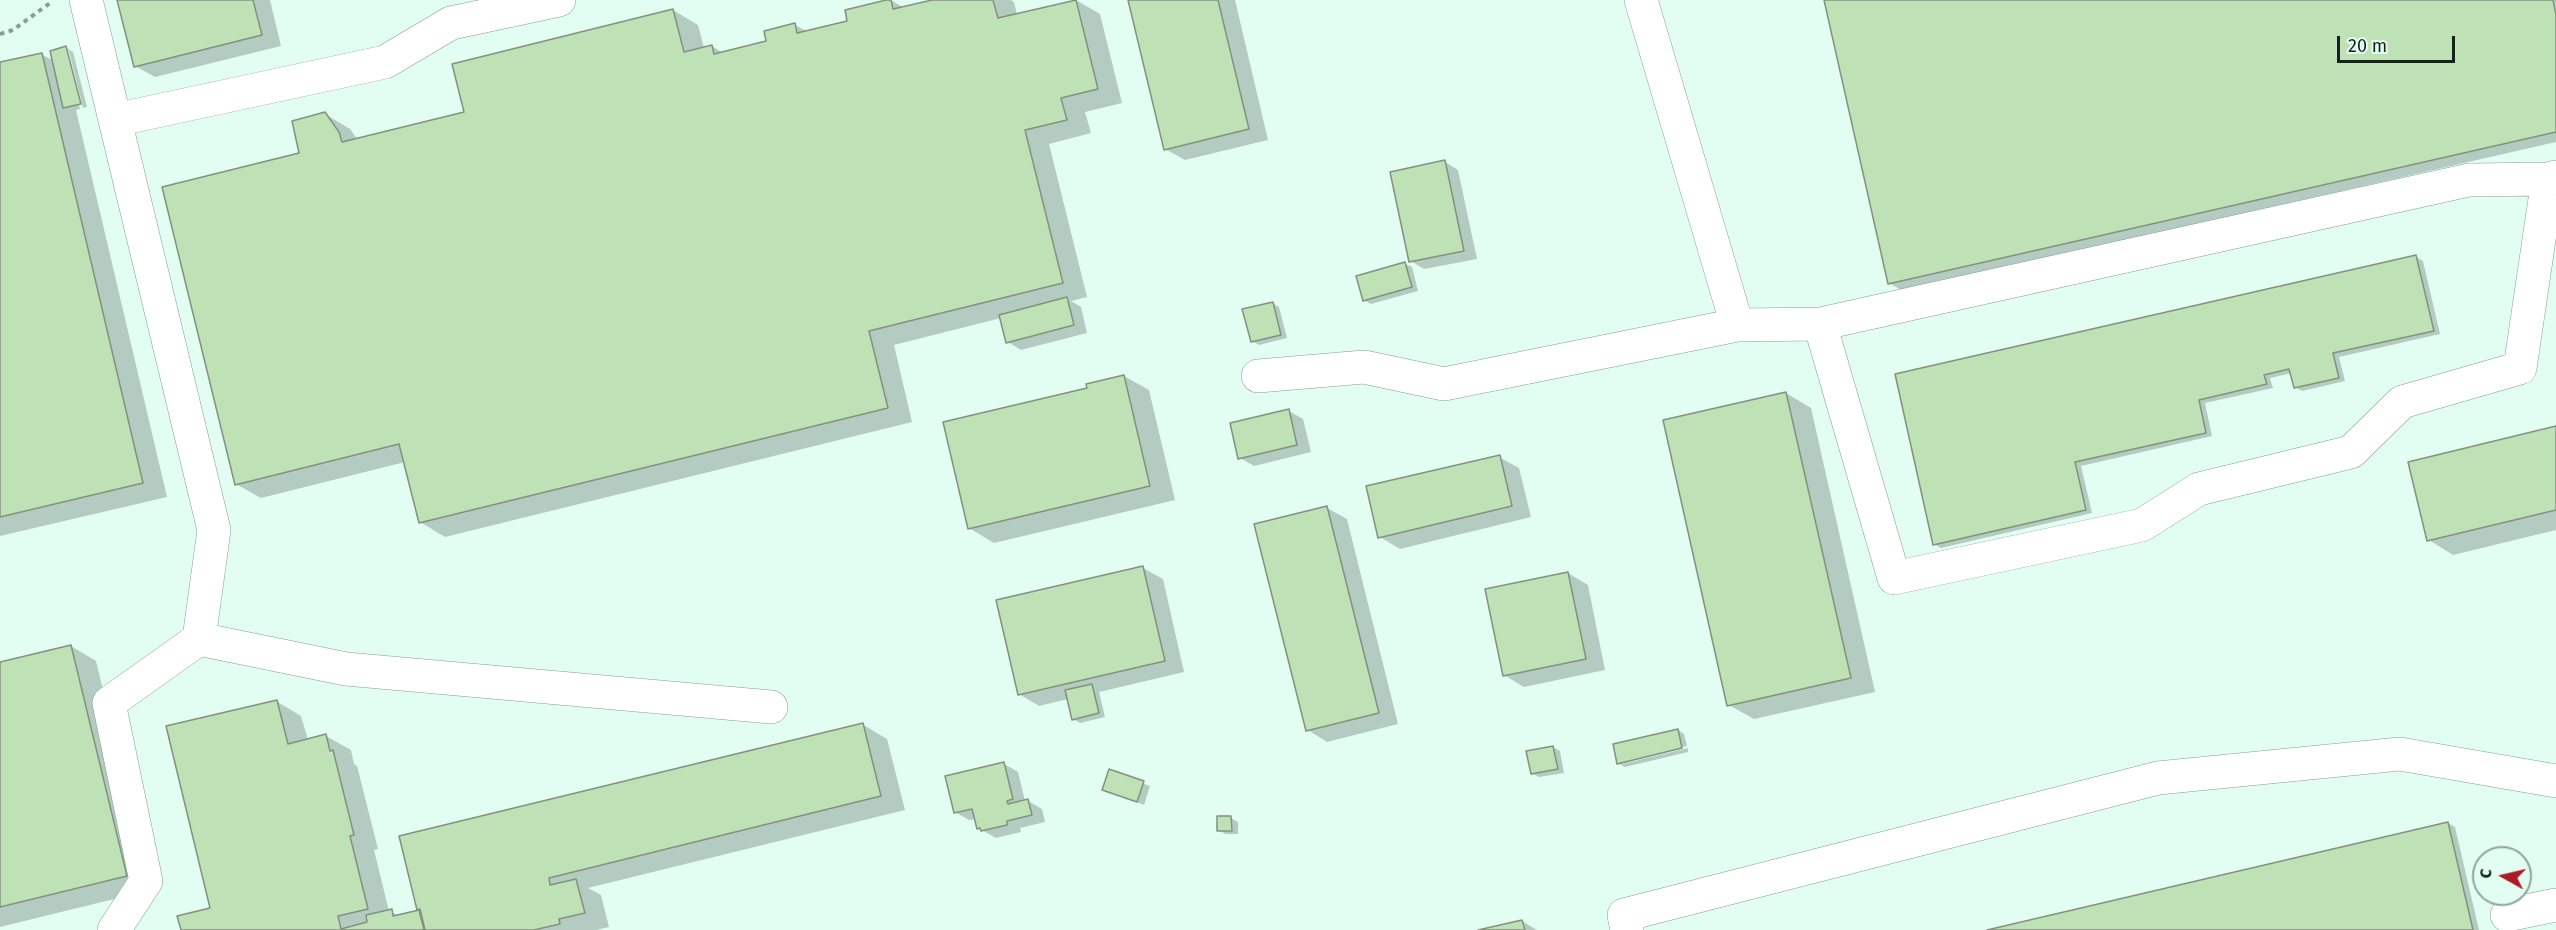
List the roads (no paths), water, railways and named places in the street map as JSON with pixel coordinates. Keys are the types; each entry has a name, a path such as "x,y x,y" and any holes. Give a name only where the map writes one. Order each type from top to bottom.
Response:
{"lane":[{"path":"86,0 214,530 199,639 109,703 146,881 114,930"},
{"path":"115,120 385,62 451,23 559,0"},
{"path":"1641,0 1737,325"},
{"path":"1258,376 1364,367 1444,384 1737,325 1820,324 2469,180 2552,178 2520,369 2402,402 2351,452 2199,489 2142,525 1894,578 1820,324"},
{"path":"199,639 346,669 771,707"},
{"path":"1628,930 1624,915 2158,778 2400,754 2556,781"},
{"path":"2507,915 2556,905"}]}
